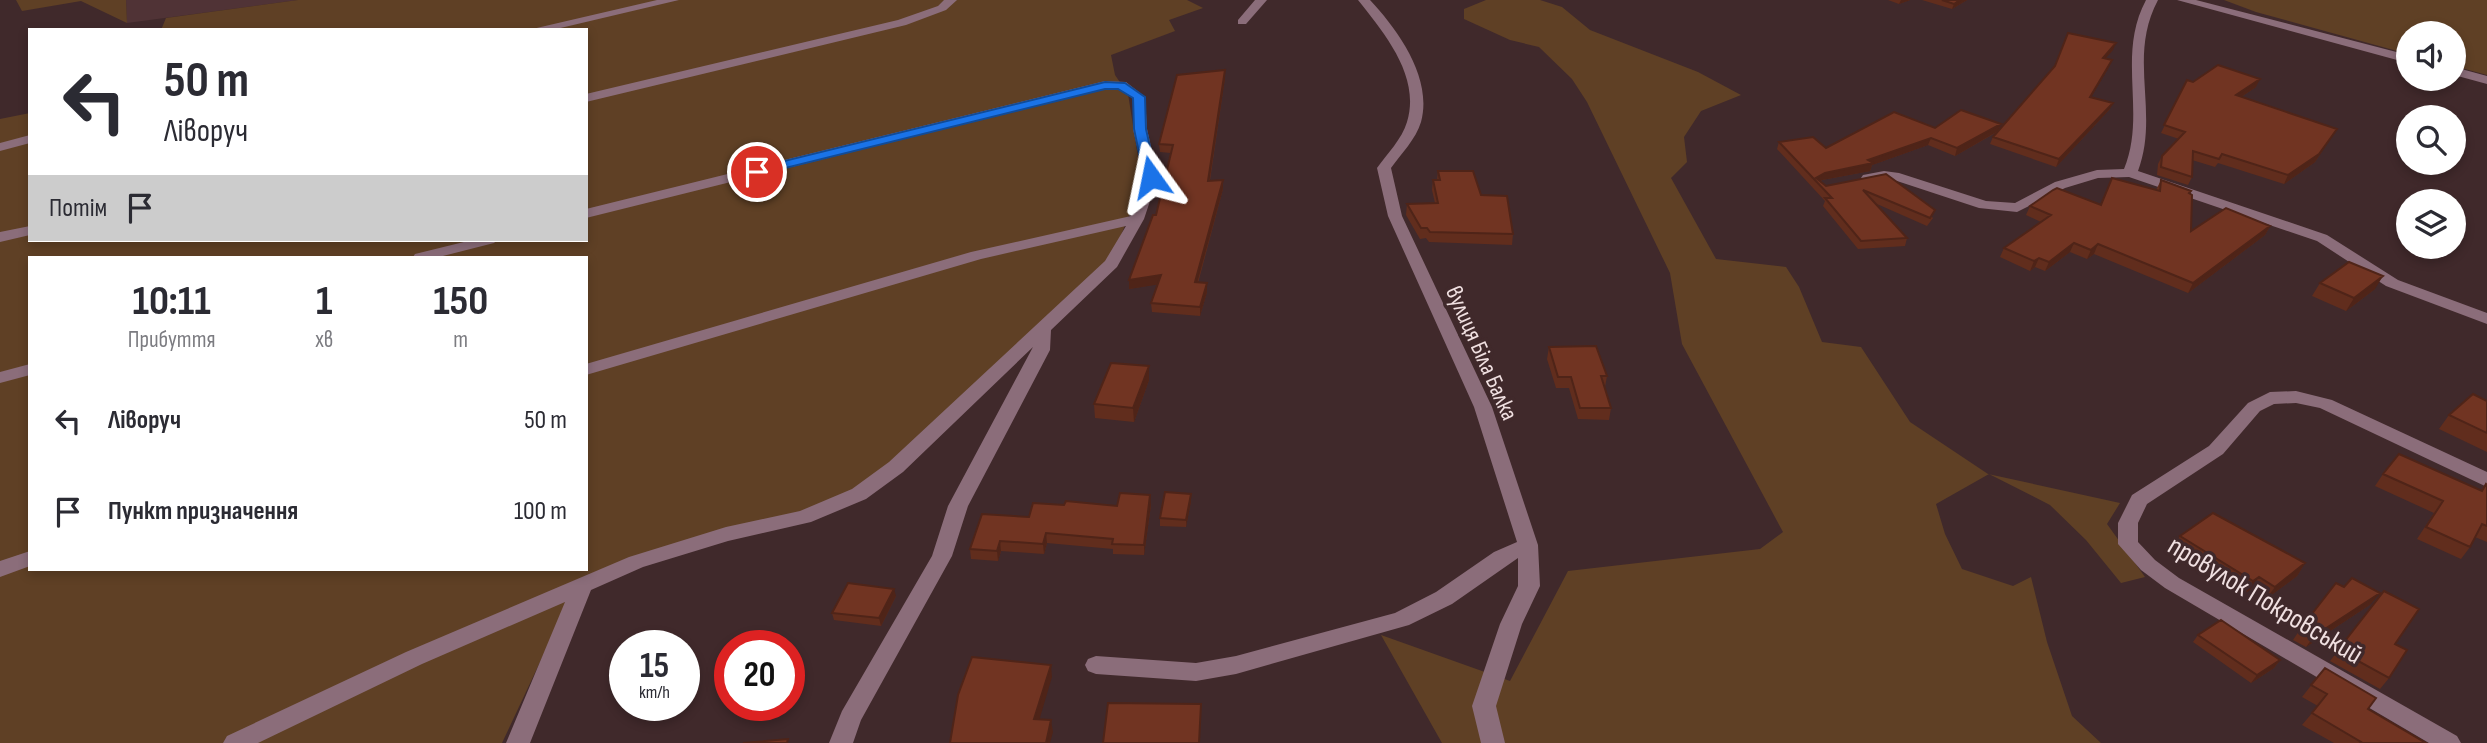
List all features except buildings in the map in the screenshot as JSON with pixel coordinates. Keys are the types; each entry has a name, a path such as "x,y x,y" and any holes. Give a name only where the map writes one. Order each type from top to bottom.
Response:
{"street":[{"path":"543,28 673,0"},
{"path":"588,97 902,23 942,8 951,0"},
{"path":"1242,22 1261,0"},
{"name":"вулиця Біла Балка","path":"1364,0 1383,19 1392,34 1418,92 1413,123 1384,168 1395,216 1482,407 1528,545 1529,586 1511,624 1484,706 1493,743"},
{"path":"2130,173 2140,145 2137,31 2143,12 2152,0"},
{"path":"2183,0 2396,56"},
{"path":"2466,74 2487,80"},
{"path":"235,743 414,658 636,562 726,534 804,517 859,494 896,467 1111,264 1137,219 1151,177 1140,129 1139,97 1121,85 1105,85 588,214"},
{"path":"0,147 28,140"},
{"path":"1847,182 1884,175 1899,177 1984,205 2017,208 2060,186 2097,174 2130,173 2322,238 2392,283 2487,319"},
{"path":"588,369 977,255 1137,219"},
{"path":"0,237 28,230"},
{"path":"425,256 481,242"},
{"path":"841,743 849,718 942,556 958,506 1041,350 1043,329"},
{"path":"0,378 28,370"},
{"name":"провулок Покровський","path":"2449,743 2172,583 2148,565 2128,544 2128,523 2139,500 2216,450 2254,407 2270,398 2296,397 2326,404 2487,480"},
{"path":"1096,665 1196,672 1236,665 1401,619 1444,598 1501,557 1528,545"},
{"path":"0,569 28,559"},
{"path":"518,743 582,586"}],"shaded area":[{"path":"16,0 126,0 127,23 81,1 22,11"},
{"path":"126,0 298,0 127,23"},
{"path":"298,0 1187,0 1203,8 1169,20 1175,31 1111,55 1115,75 1128,94 1142,182 1116,248 1106,263 889,465 851,493 801,514 577,583 502,743 0,743 0,119 28,113 28,242 588,242 588,28 162,28 166,18"},
{"path":"1486,0 1540,0 1562,7 1590,30 1698,72 1741,95 1701,111 1684,137 1687,162 1671,178 1716,259 1786,267 1799,287 1822,342 1861,347 1910,422 1989,474 1936,504 1945,534 1962,569 2013,586 2031,577 2047,642 2072,716 2101,743 1442,743 1381,635 1510,681 1568,571 1760,549 1783,532 1682,344 1670,273 1587,102 1572,79 1539,47 1510,40 1464,19 1464,9"},
{"path":"2224,0 2487,0 2487,75 2466,69 2466,21 2396,21 2396,51 2256,12"},
{"path":"1990,474 2120,503 2107,524 2145,577 2121,583 2086,540 2050,505"}],"route":[{"path":"757,172 1105,85 1121,85 1139,97 1140,129 1151,177"}]}
